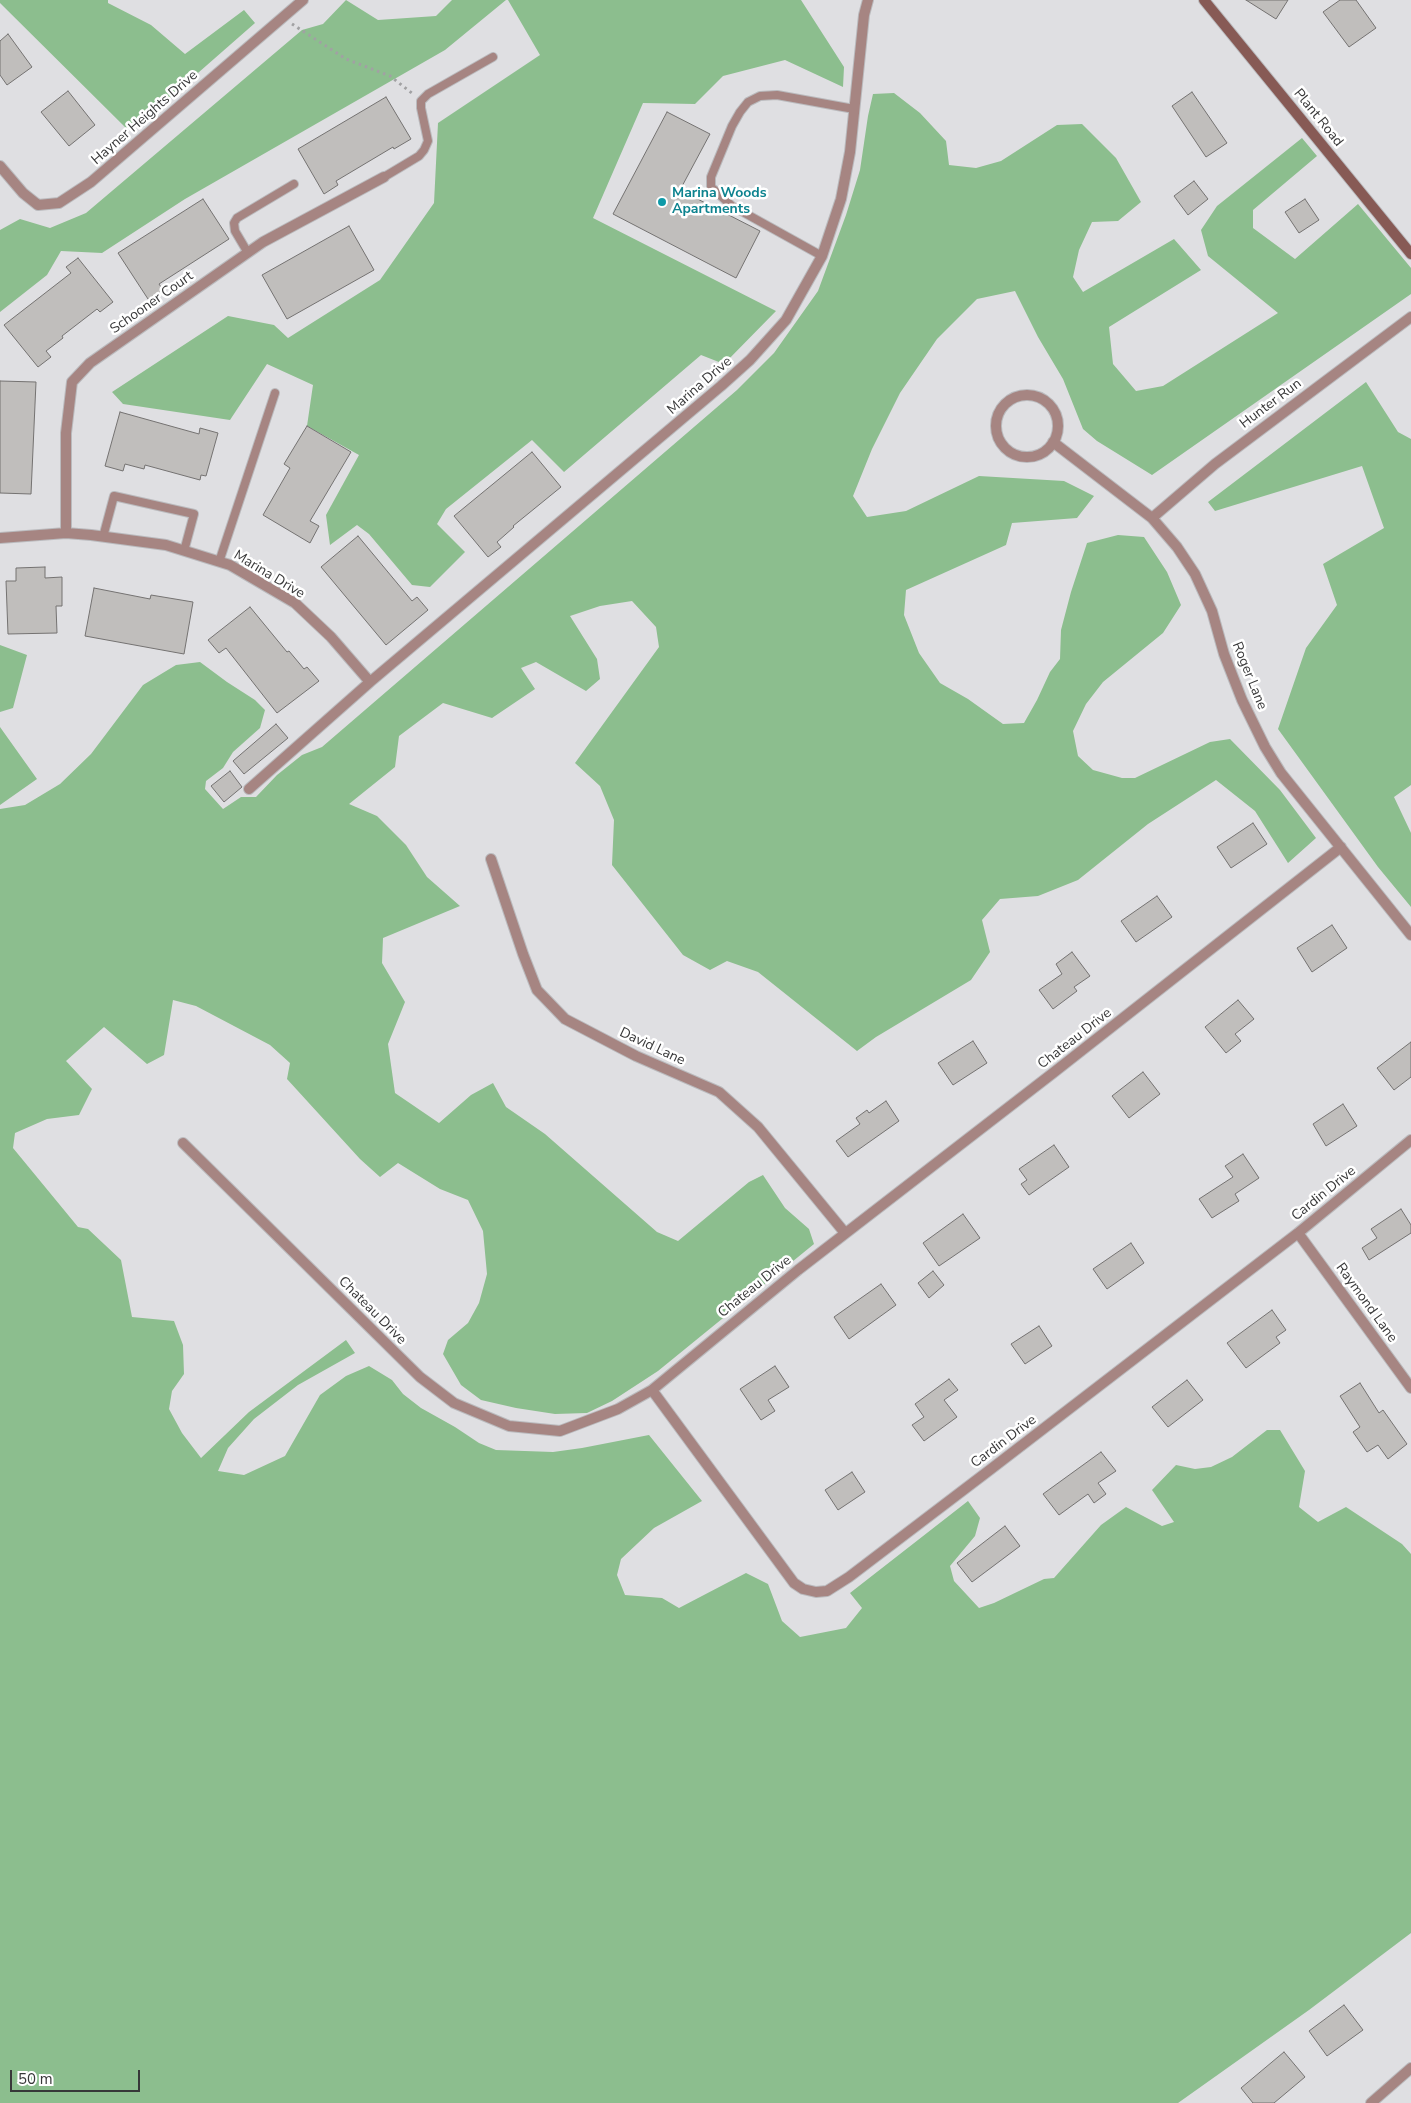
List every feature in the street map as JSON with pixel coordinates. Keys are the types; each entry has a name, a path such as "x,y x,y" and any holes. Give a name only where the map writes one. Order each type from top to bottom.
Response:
{"street":[{"name":"Hayner Heights Drive","path":"0,166 23,192 38,205 58,203 91,182 303,0"},
{"name":"Marina Drive","path":"248,789 370,682 750,360 786,320 822,256 841,200 850,152 864,15 868,0"},
{"name":"Plant Road","path":"1204,0 1411,254"},
{"name":"Schooner Court","path":"66,533 66,433 72,382 90,363 263,242 384,177"},
{"name":"Hunter Run","path":"1152,518 1215,464 1411,317"},
{"path":"1030,395 1046,402 1056,416 1056,434 1053,442 1040,453 1032,456 1014,454 1001,443 997,435 996,427 1000,410 1013,398 1021,396 1030,395"},
{"name":"Roger Lane","path":"1053,442 1152,518 1177,547 1195,574 1212,611 1231,673 1265,747 1281,773 1411,935"},
{"name":"Marina Drive","path":"0,538 66,533 103,537 166,545 230,565 295,603 331,637 370,682"},
{"name":"Chateau Drive","path":"182,1144 420,1378 454,1403 509,1426 560,1431 618,1410 652,1390 845,1233 1061,1067 1341,847"},
{"name":"David Lane","path":"491,859 537,990 565,1019 636,1056 719,1092 758,1127 845,1233"},
{"name":"Cardin Drive","path":"652,1390 794,1583 803,1589 816,1592 827,1591 991,1469 1298,1233 1411,1140"},
{"name":"Raymond Lane","path":"1298,1233 1411,1388"},
{"path":"1371,2103 1411,2068"}],"lane":[{"path":"384,177 419,156 424,150 428,141 427,131 422,118 422,101 433,89 493,57"},
{"path":"822,256 732,206 711,187 711,177 732,126 740,112 748,102 760,96 777,94 854,109"},
{"path":"248,253 234,231 234,223 237,218 294,184"},
{"path":"219,562 276,393"},
{"path":"103,537 114,496 194,514 184,551"}],"path":[{"path":"282,18 346,59 390,76 422,101"}],"green space":[{"path":"0,0 108,0 108,3 151,25 185,54 244,10 255,23 150,115 126,128 0,3"},
{"path":"346,0 378,20 436,16 452,0 506,0 445,50 185,199 102,253 61,251 47,275 0,312 0,230 20,219 50,228 86,213 302,30 323,24"},
{"path":"508,0 801,0 844,67 843,87 785,60 723,76 695,104 643,103 593,218 776,311 724,364 701,355 564,472 532,440 446,509 437,524 465,552 430,587 412,585 369,534 357,525 330,545 326,515 359,455 307,426 313,385 267,364 230,420 123,404 112,392 228,316 274,325 288,338 380,280 434,203 438,123 540,55"},
{"path":"894,93 920,113 946,141 949,165 976,168 1001,161 1057,125 1082,124 1116,158 1141,202 1118,221 1092,222 1079,250 1073,277 1083,292 1174,239 1201,270 1109,327 1113,364 1136,391 1163,386 1278,313 1208,256 1201,230 1217,206 1302,138 1317,156 1253,210 1253,228 1295,259 1358,204 1411,268 1411,294 1152,475 1097,441 1083,429 1063,379 1038,337 1015,291 977,299 937,339 900,393 872,449 853,496 867,517 906,511 979,476 1064,481 1094,496 1077,518 1012,523 1006,545 906,590 904,615 919,653 940,683 968,699 1003,724 1024,723 1050,672 1060,659 1061,630 1087,543 1118,535 1144,537 1167,572 1181,605 1163,633 1103,682 1086,704 1073,731 1078,756 1093,770 1122,778 1135,778 1210,742 1230,739 1280,790 1316,838 1288,863 1255,811 1216,780 1148,824 1078,880 1038,896 1000,899 982,920 990,952 971,980 876,1037 857,1051 758,972 727,961 710,970 683,955 612,865 614,820 600,786 575,763 659,647 656,627 632,601 600,606 570,616 597,659 600,679 586,691 536,662 521,668 535,689 492,718 443,703 399,736 395,767 349,804 377,816 406,845 427,877 460,906 383,938 382,963 405,1002 388,1044 395,1093 439,1123 471,1095 493,1083 506,1107 545,1134 657,1232 678,1241 749,1182 763,1175 785,1208 809,1229 814,1244 658,1371 612,1401 587,1413 555,1414 481,1400 461,1385 443,1354 448,1340 468,1323 479,1303 487,1274 483,1231 468,1200 440,1189 398,1163 380,1177 360,1159 287,1079 290,1063 270,1045 196,1006 173,1000 164,1055 147,1064 104,1027 66,1061 92,1089 79,1115 47,1119 15,1133 13,1148 78,1227 88,1229 121,1260 132,1317 174,1321 183,1345 184,1374 172,1391 169,1409 182,1433 201,1458 249,1412 346,1340 355,1353 298,1385 254,1419 228,1448 218,1471 244,1475 285,1456 320,1395 346,1376 369,1366 392,1380 403,1394 421,1408 479,1443 496,1450 553,1452 649,1435 702,1501 654,1528 621,1559 617,1575 625,1595 662,1598 679,1608 746,1573 768,1584 782,1621 800,1637 846,1628 862,1608 850,1593 968,1501 980,1518 975,1536 950,1566 954,1581 979,1608 994,1603 1044,1579 1054,1578 1101,1525 1126,1507 1162,1526 1174,1522 1152,1490 1176,1465 1195,1469 1211,1467 1232,1457 1267,1430 1280,1430 1305,1471 1299,1507 1318,1522 1346,1507 1402,1544 1411,1554 1411,1933 1309,2010 1178,2103 0,2103 0,809 25,805 60,784 91,754 143,685 176,665 200,662 255,700 265,710 260,728 233,752 223,768 206,781 205,789 223,809 241,797 256,797 277,775 302,755 322,747 737,390 774,353 818,291 846,215 860,170 873,94"},
{"path":"1366,382 1398,432 1411,439 1411,785 1394,797 1411,833 1411,907 1378,867 1278,729 1306,648 1337,605 1323,564 1384,528 1362,466 1215,511 1208,502"},
{"path":"0,645 27,655 13,708 0,712"},
{"path":"0,727 37,779 0,805"}],"building":[{"path":"1246,0 1288,0 1276,19"},
{"path":"1340,0 1356,0 1376,28 1349,47 1323,12"},
{"path":"8,34 32,67 7,85 0,75 0,41"},
{"path":"68,91 95,125 69,146 41,112"},
{"path":"1192,92 1227,143 1206,157 1172,106"},
{"path":"386,97 411,139 394,149 393,147 336,181 338,185 324,194 298,149"},
{"name":"Marina Woods Apartments","path":"667,112 710,134 680,190 760,231 736,278 613,214"},
{"path":"1194,181 1208,199 1188,215 1174,196"},
{"path":"203,199 229,239 159,284 163,290 148,299 118,253"},
{"path":"1305,199 1319,220 1299,233 1285,212"},
{"path":"349,226 374,270 287,319 262,275"},
{"path":"78,258 113,302 100,312 97,309 62,336 63,338 46,351 51,357 38,367 4,325 71,273 66,267"},
{"path":"0,381 36,382 31,494 0,493"},
{"path":"120,412 199,434 200,428 218,433 206,476 201,475 200,480 145,465 144,469 125,464 123,471 105,466"},
{"path":"307,426 351,452 310,521 319,526 310,543 263,515 290,468 284,464"},
{"path":"532,452 561,487 513,526 497,542 501,547 488,557 454,516"},
{"path":"358,536 412,601 417,597 428,610 386,645 321,567"},
{"path":"45,567 45,578 62,577 62,606 56,606 57,633 8,634 6,581 16,581 16,568"},
{"path":"94,588 150,599 151,595 193,602 184,654 85,636"},
{"path":"250,607 287,652 289,651 304,669 307,667 319,681 277,713 226,648 219,653 208,640"},
{"path":"276,724 288,738 244,774 233,761"},
{"path":"230,771 242,787 224,802 211,786"},
{"path":"1253,823 1267,844 1231,868 1217,847"},
{"path":"1157,896 1172,917 1136,942 1121,921"},
{"path":"1332,925 1347,948 1312,972 1297,948"},
{"path":"1072,952 1090,976 1074,987 1077,991 1053,1009 1039,990 1062,974 1056,964"},
{"path":"1238,1000 1254,1019 1235,1034 1241,1041 1226,1053 1205,1027"},
{"path":"973,1041 987,1063 953,1085 938,1063"},
{"path":"1411,1042 1411,1077 1394,1090 1377,1068"},
{"path":"1143,1072 1160,1094 1129,1118 1112,1096"},
{"path":"886,1101 899,1121 848,1157 836,1141 860,1124 856,1118 867,1110 869,1113"},
{"path":"1343,1104 1357,1126 1326,1146 1313,1124"},
{"path":"1054,1145 1069,1167 1029,1195 1021,1184 1027,1180 1019,1169"},
{"path":"1243,1154 1259,1178 1235,1194 1239,1201 1212,1218 1199,1199 1233,1177 1225,1166"},
{"path":"1401,1209 1411,1225 1411,1233 1369,1260 1362,1248 1377,1238 1371,1229"},
{"path":"963,1214 980,1238 939,1266 923,1243"},
{"path":"1131,1243 1144,1263 1107,1289 1093,1269"},
{"path":"933,1271 944,1285 929,1298 918,1283"},
{"path":"881,1284 896,1305 849,1339 834,1317"},
{"path":"1272,1310 1286,1330 1276,1337 1280,1343 1246,1368 1227,1343"},
{"path":"1039,1326 1052,1346 1025,1364 1011,1344"},
{"path":"775,1366 789,1387 768,1400 775,1411 761,1420 740,1389"},
{"path":"949,1379 958,1390 944,1400 957,1417 924,1441 912,1425 924,1417 915,1404"},
{"path":"1187,1380 1203,1400 1168,1427 1152,1407"},
{"path":"1360,1383 1379,1413 1383,1410 1407,1444 1388,1459 1378,1445 1367,1452 1353,1432 1360,1427 1340,1396"},
{"path":"1101,1452 1116,1471 1098,1483 1106,1494 1094,1503 1088,1494 1059,1515 1043,1494"},
{"path":"852,1472 865,1492 838,1510 825,1490"},
{"path":"1005,1526 1020,1546 972,1582 957,1563"},
{"path":"1344,2005 1363,2030 1327,2056 1309,2031"},
{"path":"1284,2052 1305,2077 1274,2103 1253,2103 1241,2088"}],"place":[{"name":"Marina Woods Apartments","path":"662,202"}]}
